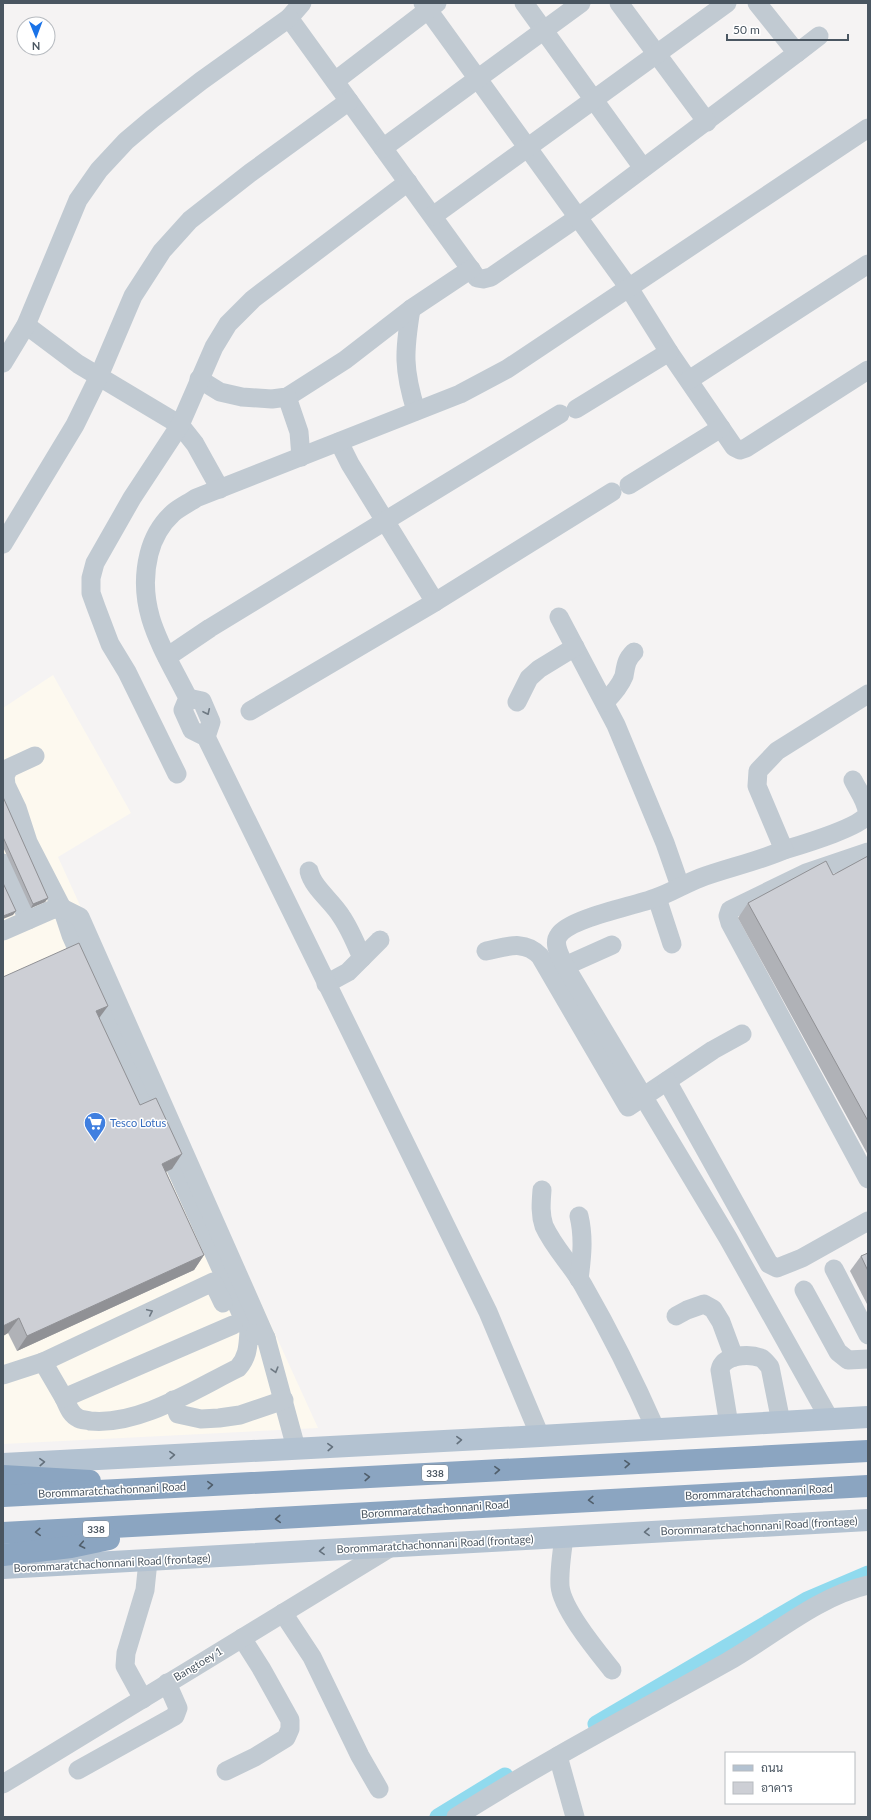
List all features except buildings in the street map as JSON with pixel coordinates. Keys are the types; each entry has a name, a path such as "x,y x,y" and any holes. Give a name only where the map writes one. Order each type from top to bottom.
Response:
{"highway":[{"name":"Borommaratchachonnani Road","path":"3,1496 868,1451"},
{"path":"3,1476 60,1478 161,1488"},
{"name":"Borommaratchachonnani Road","path":"3,1534 519,1504 868,1486"},
{"path":"3,1555 71,1546 189,1524"}],"main road":[{"path":"3,1464 830,1420 863,1414"},
{"name":"Borommaratchachonnani Road (frontage)","path":"3,1568 868,1520"}],"street":[{"path":"3,363 26,325 78,200 99,170 126,141 152,118 201,80 289,18 302,3"},
{"path":"524,3 643,168"},
{"path":"383,148 581,3"},
{"path":"619,3 707,122"},
{"path":"433,216 727,3"},
{"path":"757,3 797,52"},
{"path":"334,81 429,5 477,78 629,288 669,352 734,447 740,450 746,448 868,370"},
{"path":"289,18 433,216 476,278 483,279 491,277 577,218 707,122 819,36"},
{"path":"3,544 75,425 99,376 133,296 166,246 196,215 250,173 349,101"},
{"path":"540,1436 488,1312 206,737 211,722 202,701 188,698 155,633 144,590 146,569 151,547 161,526 174,512 196,498 460,394 507,369 868,128"},
{"path":"177,774 127,672 110,644 91,592 91,578 95,563 132,498 180,425 214,347 228,324 253,299 408,182"},
{"path":"689,380 868,264"},
{"path":"199,379 220,392 242,397 272,399 287,397 345,360 410,309 471,269"},
{"path":"410,309 405,347 405,363 408,385 416,411"},
{"path":"26,325 78,364 180,425 195,444 220,489"},
{"path":"167,657 210,628 384,521 669,352"},
{"path":"287,397 299,432 301,457"},
{"path":"250,711 435,602 721,428"},
{"path":"339,442 350,464 384,521 435,602"},
{"path":"559,618 616,725 665,843 680,886"},
{"path":"517,702 529,678 539,669 575,647"},
{"path":"604,702 614,693 621,681 626,662 634,652"},
{"path":"784,850 757,786 758,771 777,752 868,694"},
{"path":"35,756 9,768 5,776 6,785 28,842 62,908 71,935 241,1328 246,1356 245,1361 238,1368 173,1400 120,1420 101,1422 79,1420 71,1412 43,1362"},
{"path":"830,1420 728,1238 644,1095 565,966 556,942 558,935 565,929 612,911 656,898 680,886 833,833 864,819 867,814 866,806 853,780"},
{"path":"868,852 806,873 730,910 728,916 734,930 868,1180"},
{"path":"3,863 28,920"},
{"path":"309,871 316,886 341,915 350,930 362,958"},
{"path":"656,898 672,944"},
{"path":"3,932 51,910 62,908 80,917 266,1338 296,1448"},
{"path":"326,984 348,972 380,940"},
{"path":"486,951 513,945 533,948 540,956 628,1107 713,1050 742,1034"},
{"path":"565,966 612,945"},
{"path":"667,1080 769,1264 777,1268 802,1258 868,1221"},
{"path":"163,1180 181,1220 213,1282 241,1328 266,1338"},
{"path":"542,1190 540,1212 544,1226 555,1246 579,1279 634,1379 656,1430"},
{"path":"579,1216 583,1248 579,1279"},
{"path":"728,1238 749,1227"},
{"path":"834,1268 868,1335"},
{"path":"3,1376 43,1362 213,1282"},
{"path":"804,1290 838,1352 848,1360 868,1359"},
{"path":"676,1316 704,1304 713,1309 721,1322 734,1357"},
{"path":"64,1398 241,1328"},
{"path":"729,1425 720,1370 721,1364 725,1360 734,1357 746,1356 759,1357 770,1367 781,1422"},
{"path":"173,1400 178,1414 201,1419 240,1415 284,1400"},
{"path":"564,1537 560,1571 560,1588 573,1616 612,1670"},
{"name":"Bangtoey 1","path":"3,1784 394,1546"},
{"path":"143,1698 125,1666 126,1653 145,1590 148,1561"},
{"path":"456,1817 558,1756 728,1661 820,1604 857,1587 868,1585"},
{"path":"283,1613 312,1657 360,1756 379,1789"},
{"path":"226,1771 255,1758 286,1738 290,1729 290,1720 261,1668 242,1638"},
{"path":"78,1770 175,1716 178,1708 167,1683"},
{"path":"558,1756 575,1817"}],"shaded area":[{"name":"Tesco Lotus","path":"53,675 131,813 58,857 318,1428 3,1444 3,708"}],"waterway":[{"path":"596,1724 807,1600 868,1574"},
{"path":"438,1817 505,1776"}],"place":[{"name":"Tesco Lotus","path":"95,1142"}]}
